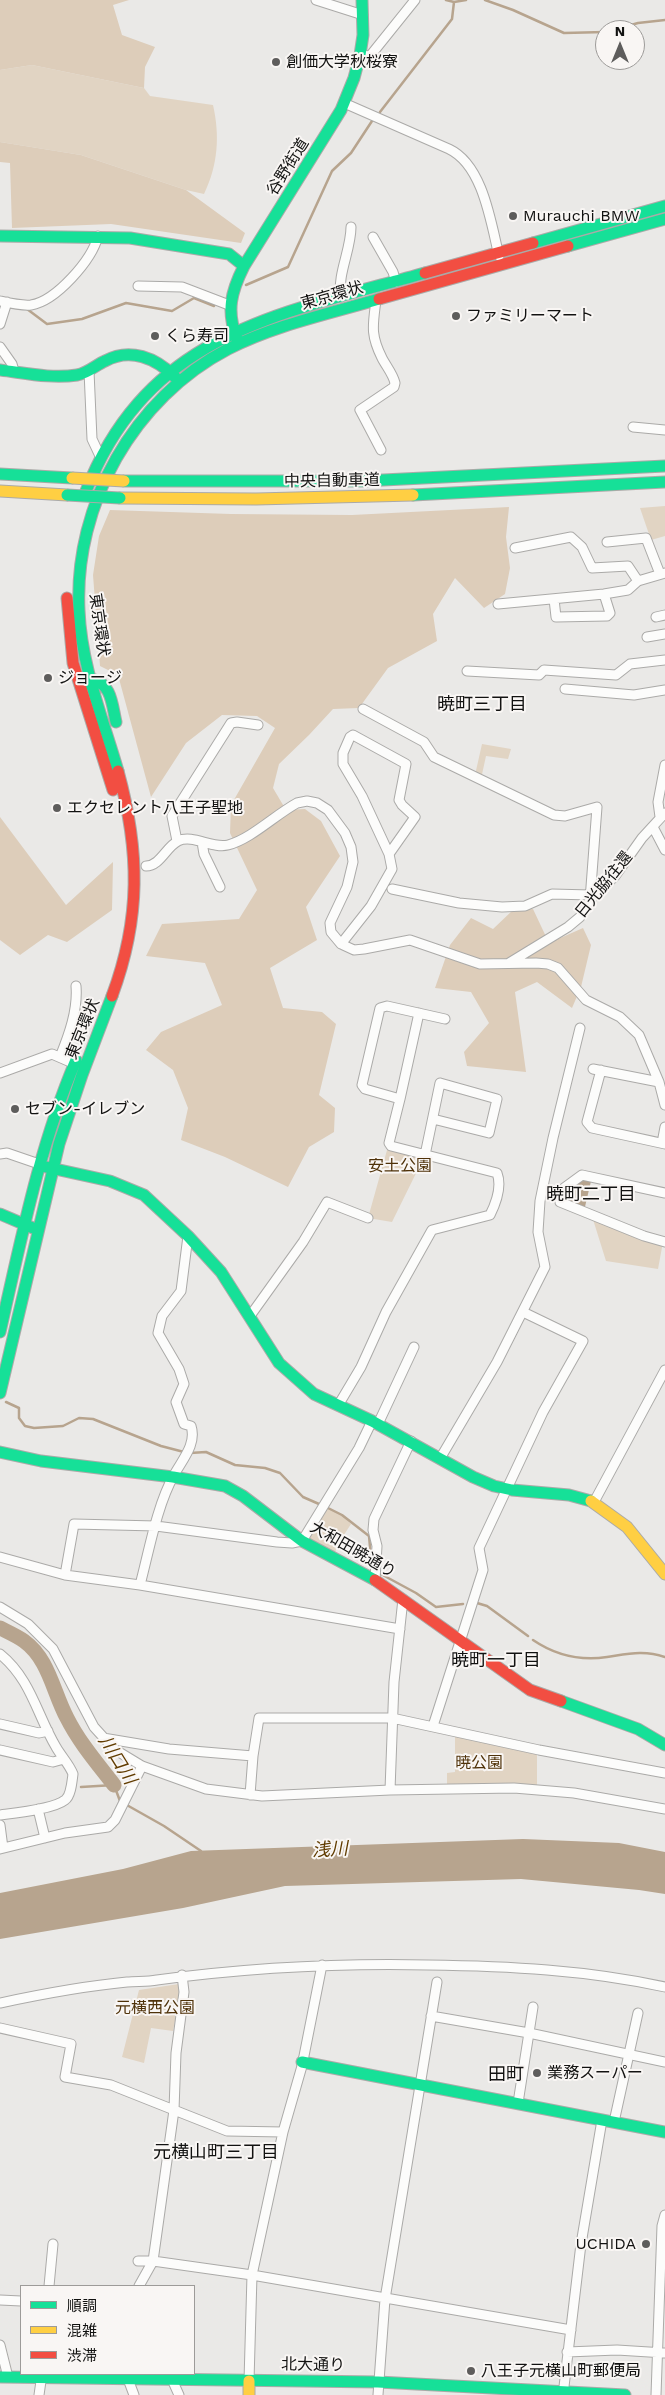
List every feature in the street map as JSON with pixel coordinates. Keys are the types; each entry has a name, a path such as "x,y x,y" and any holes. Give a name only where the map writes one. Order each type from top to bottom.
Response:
{"main road":[{"name":"谷野街道","path":"239,344 234,332 229,304 232,290 244,266 344,103 354,78 360,55 363,16 362,0"},
{"name":"東京環状","path":"81,505 100,456 117,428 132,409 171,372 202,349 234,332 291,311 665,206"},
{"name":"東京環状","path":"0,1393 52,1170 81,1078 118,982 128,947 134,913 136,866 132,824 114,752 91,679 81,632 78,595 80,557 88,519 100,487 119,450 149,412 180,383 209,361 239,344 295,323 665,219"},
{"path":"0,236 98,236 137,239 229,254 244,266"},
{"path":"0,370 67,376 80,375 107,359 126,353 153,361 171,372 180,383"},
{"name":"中央自動車道","path":"0,474 124,480 363,481 665,466"},
{"name":"中央自動車道","path":"0,491 120,498 222,500 363,498 665,482"},
{"name":"東京環状","path":"0,1332 39,1164 58,1102 102,996 114,960 122,922 125,883 124,845 118,807 81,691 70,644 67,583"},
{"path":"81,691 91,679 99,679 105,683 110,695 110,703"},
{"path":"81,691 104,694 110,703 119,732"},
{"path":"128,762 139,808"},
{"path":"134,913 146,875 145,850"},
{"path":"39,1164 52,1170 96,1178 136,1190 144,1195 188,1236 221,1272 279,1363 314,1394 375,1422 473,1477 505,1489 569,1495 594,1502 627,1527 665,1574"},
{"path":"0,1214 38,1230"},
{"name":"大和田暁通り","path":"0,1452 41,1461 173,1477 225,1486 243,1496 302,1540 376,1575 403,1599 460,1642 530,1690 638,1729 665,1745"},
{"path":"302,2062 665,2132"},
{"name":"北大通り","path":"4,2377 42,2376 128,2379 171,2377 249,2381 378,2382 625,2395"},
{"path":"249,2381 249,2395"}],"street":[{"path":"316,0 363,16"},
{"path":"360,55 370,56 415,0"},
{"path":"344,103 449,149 464,158 477,179 502,265"},
{"path":"341,297 340,286 351,238 351,227"},
{"path":"0,324 3,302 30,305 54,294 83,266 95,248 98,236"},
{"path":"373,237 396,282"},
{"path":"138,286 182,287 229,304"},
{"path":"376,300 371,322 381,357 395,383 394,387 360,410 381,450"},
{"path":"0,347 12,364 14,372"},
{"path":"89,371 92,439 100,456"},
{"path":"633,427 665,430"},
{"path":"516,548 571,537 582,547 592,568 628,566 638,581"},
{"path":"498,604 628,590 638,581 662,574 646,538 607,542"},
{"path":"554,599 556,617 607,616 610,613 604,594"},
{"path":"647,636 665,634"},
{"path":"467,671 539,675 544,670 616,675 630,664 665,660"},
{"path":"565,689 634,695 665,690"},
{"path":"363,709 424,742 434,757 554,815 565,816 598,806 591,898 552,894 525,906 502,907 460,903 392,889"},
{"path":"177,841 172,816 231,724 237,722 258,725"},
{"path":"341,944 371,906 392,868 390,854 362,796 343,764 342,753 350,737 353,736 406,764 399,800 415,816 390,854"},
{"path":"662,815 658,802 665,765"},
{"path":"146,875 177,841 188,839 225,846 240,840 297,803 307,801 317,803 328,810 345,833 353,854 347,887 330,923 332,932 341,944 354,950 364,950 410,940 480,964 503,966 548,964 558,968 586,1003 620,1016 639,1035 659,1082 665,1105"},
{"name":"日光脇往還","path":"503,966 568,927 580,917 591,898 615,876 642,838 662,815"},
{"path":"653,827 665,850"},
{"path":"202,842 204,854 220,887"},
{"path":"60,1057 72,1021 77,995 76,986"},
{"path":"400,1100 365,1089 362,1085 380,1008 387,1006 445,1019"},
{"path":"339,1404 360,1367 386,1312 432,1230 490,1215 496,1203 497,1173 403,1150 389,1143 419,1013"},
{"path":"441,1458 524,1312 545,1267 538,1232 540,1201 553,1138 580,1028"},
{"path":"0,1073 52,1054 75,1064"},
{"path":"659,1082 597,1070 587,1122 592,1128 604,1132 663,1144 665,1127"},
{"path":"426,1155 433,1119 440,1084 497,1099 489,1133 433,1119"},
{"path":"0,1154 7,1153 39,1164"},
{"path":"665,1193 582,1175 560,1190 559,1196 560,1202 644,1236 665,1242"},
{"path":"250,1316 303,1242 327,1202 368,1218"},
{"path":"140,1585 156,1526 173,1477 189,1450 192,1430 191,1426 184,1424 177,1406 177,1396 184,1384 179,1369 158,1333 162,1316 181,1291 188,1236"},
{"path":"433,1726 483,1570 479,1548 505,1489 543,1412 582,1341 524,1312"},
{"path":"65,1575 74,1524 156,1526 277,1542 292,1543 302,1540 375,1422 414,1347"},
{"path":"594,1502 662,1381 665,1370"},
{"path":"376,1575 377,1546 373,1530 374,1519 411,1441"},
{"path":"0,1557 65,1575 140,1585 400,1629"},
{"path":"390,1790 394,1682 403,1599"},
{"path":"0,1607 28,1624 53,1649 65,1669 86,1714 102,1738 126,1758 142,1767 206,1789 250,1796 284,1796 469,1787 558,1791 665,1809"},
{"path":"0,1654 13,1665 26,1682 48,1731 73,1774 68,1797 64,1802 38,1809 0,1815"},
{"path":"250,1796 257,1720 259,1718 392,1718 539,1750 665,1773"},
{"path":"0,1724 39,1733 48,1731"},
{"path":"102,1738 169,1748 253,1756"},
{"path":"0,1750 53,1762 64,1759"},
{"path":"0,1825 1,1848 104,1828 111,1825 115,1820 142,1767"},
{"path":"38,1809 45,1838"},
{"path":"249,2381 252,2275 283,2132 302,2062 322,1965"},
{"path":"0,2002 126,1982 156,1981 182,1976 322,1965 520,1967 614,1977 665,1987"},
{"path":"140,2285 153,2261 174,2110 176,2053 184,1992 182,1976"},
{"path":"378,2395 386,2309 385,2299 437,1982"},
{"path":"518,2103 533,2007"},
{"path":"563,2393 580,2244 608,2121 638,2013"},
{"path":"431,2016 529,2033 665,2062"},
{"path":"0,2028 71,2044 65,2077 111,2085 227,2131 283,2132"},
{"path":"656,2395 661,2353 662,2226 665,2215"},
{"path":"49,2285 53,2244"},
{"path":"138,2261 153,2261 252,2275 571,2330"},
{"path":"0,2300 20,2301"},
{"path":"0,2345 4,2377"},
{"path":"568,2352 617,2350 661,2353"},
{"path":"39,2395 42,2376"},
{"path":"171,2377 179,2395"},
{"path":"128,2379 134,2395"}],"green space":[{"path":"32,65 144,88 150,96 213,105 217,128 215,161 204,194 186,190 81,155 0,142 0,70"},
{"path":"665,506 665,536 651,540 640,508"},
{"path":"482,744 511,749 508,759 486,756 481,779 475,775"},
{"name":"安土公園","path":"389,1143 425,1155 392,1222 368,1218"},
{"path":"591,1213 663,1242 658,1269 606,1261"},
{"path":"324,1506 342,1515 351,1524 338,1544 333,1558 302,1541"},
{"name":"暁公園","path":"455,1735 537,1751 537,1787 447,1785 447,1773 455,1772"},
{"name":"元横西公園","path":"179,1984 180,1995 173,2031 151,2028 144,2063 122,2057 139,1990"}],"shaded area":[{"path":"0,0 129,0 113,5 122,35 155,47 145,67 144,88 32,65 0,70"},
{"path":"0,142 81,155 186,190 245,233 241,243 111,224 12,228 10,163 0,162"},
{"path":"509,507 506,537 510,568 505,594 484,608 455,578 433,614 437,641 388,668 359,708 333,709 279,764 273,788 286,810 305,809 321,821 340,856 306,907 317,940 270,968 283,1008 322,1012 336,1024 319,1095 335,1108 334,1132 309,1147 288,1187 225,1157 181,1140 188,1108 173,1070 146,1050 161,1032 222,1005 205,963 146,956 162,924 239,919 257,890 230,833 231,805 275,728 257,716 222,715 186,743 151,797 118,675 100,666 93,575 99,536 110,510 352,515"},
{"path":"0,817 66,905 113,862 112,910 67,942 48,935 20,955 0,940"},
{"path":"533,909 549,943 583,928 591,945 581,987 572,1008 537,982 515,992 526,1072 467,1066 464,1052 489,1023 471,992 435,988 450,945 471,918 493,929 513,910"}],"water":[{"path":"592,1177 584,1211 560,1202 570,1182"},
{"name":"浅川","path":"523,1839 619,1843 665,1852 665,1894 521,1879 285,1886 183,1908 0,1939 0,1893 123,1869 191,1851"}],"waterway":[{"path":"446,0 454,2 466,0"},
{"path":"485,0 513,10 564,33 595,32"},
{"path":"380,112 452,19 454,2"},
{"path":"645,22 665,20"},
{"path":"246,285 288,267 332,171 351,153 372,121"},
{"path":"27,309 47,324 82,319 126,303 172,311 194,298 214,306"},
{"path":"6,1402 19,1408 19,1418 25,1426 34,1428 63,1426 79,1418 93,1419 161,1446 184,1452"},
{"path":"190,1453 206,1452 235,1465 265,1468 280,1473 303,1497 319,1504"},
{"path":"328,1508 342,1515 369,1536 372,1569"},
{"path":"379,1573 416,1593 436,1607 463,1604"},
{"path":"477,1603 487,1606 528,1636"},
{"name":"川口川","path":"0,1628 24,1641 39,1657 50,1676 62,1708 77,1736 114,1785"},
{"path":"533,1640 550,1650 568,1656 597,1658 643,1653 665,1657"},
{"path":"81,1787 114,1785 120,1801"},
{"name":"川口川","path":"125,1804 164,1826 201,1851"}],"traffic: fast":[{"path":"237,339 231,310 236,284 244,266 341,110 354,78 360,55 363,35 362,0"},
{"path":"533,243 665,206"},
{"path":"568,246 665,219"},
{"path":"0,236 130,238 229,254 244,266"},
{"path":"86,491 112,438 145,396 182,363 224,338 270,318 319,302 425,273"},
{"path":"118,771 88,671 79,610 80,570 87,531 99,494 116,458 138,425 164,396 194,370 228,349 264,333 379,299"},
{"path":"0,370 48,376 77,375 85,373 114,357 133,355 151,360 168,370 175,377"},
{"path":"124,481 363,481 665,466"},
{"path":"0,474 72,478"},
{"path":"413,495 665,482"},
{"path":"67,495 120,498"},
{"path":"86,684 91,679 98,681 107,690 112,702 116,722"},
{"path":"0,1393 59,1144 82,1075 112,996"},
{"path":"0,1332 41,1160 51,1126 76,1060"},
{"path":"46,1167 110,1181 144,1195 188,1236 221,1272 279,1363 314,1394 372,1421 473,1477 494,1486 512,1490 569,1495 591,1501"},
{"path":"0,1214 33,1228"},
{"path":"0,1452 41,1461 173,1477 225,1486 243,1496 302,1541 375,1580"},
{"path":"561,1701 638,1729 665,1745"},
{"path":"302,2062 665,2132"},
{"path":"0,2377 378,2382 625,2395"}],"traffic: slow":[{"path":"72,478 124,481"},
{"path":"0,491 67,495"},
{"path":"120,498 256,499 413,495"},
{"path":"591,1501 627,1527 665,1574"},
{"path":"249,2381 249,2395"}],"traffic: jam":[{"path":"425,273 533,243"},
{"path":"379,299 568,246"},
{"path":"67,598 73,663 113,790"},
{"path":"112,996 128,939 134,884 130,829 118,771"},
{"path":"375,1580 530,1690 561,1701"}],"place":[{"name":"創価大学秋桜寮","path":"276,62"},
{"name":"Murauchi BMW","path":"513,216"},
{"name":"ファミリーマート","path":"456,316"},
{"name":"くら寿司","path":"155,336"},
{"name":"ジョージ","path":"48,678"},
{"name":"エクセレント八王子聖地","path":"57,808"},
{"name":"セブン-イレブン","path":"15,1109"},
{"name":"業務スーパー","path":"537,2073"},
{"name":"UCHIDA","path":"646,2244"},
{"name":"八王子元横山町郵便局","path":"471,2371"}],"district":[{"name":"暁町三丁目","path":"482,705"},
{"name":"暁町二丁目","path":"591,1195"},
{"name":"暁町一丁目","path":"496,1661"},
{"name":"田町","path":"506,2075"},
{"name":"元横山町三丁目","path":"216,2153"}]}
